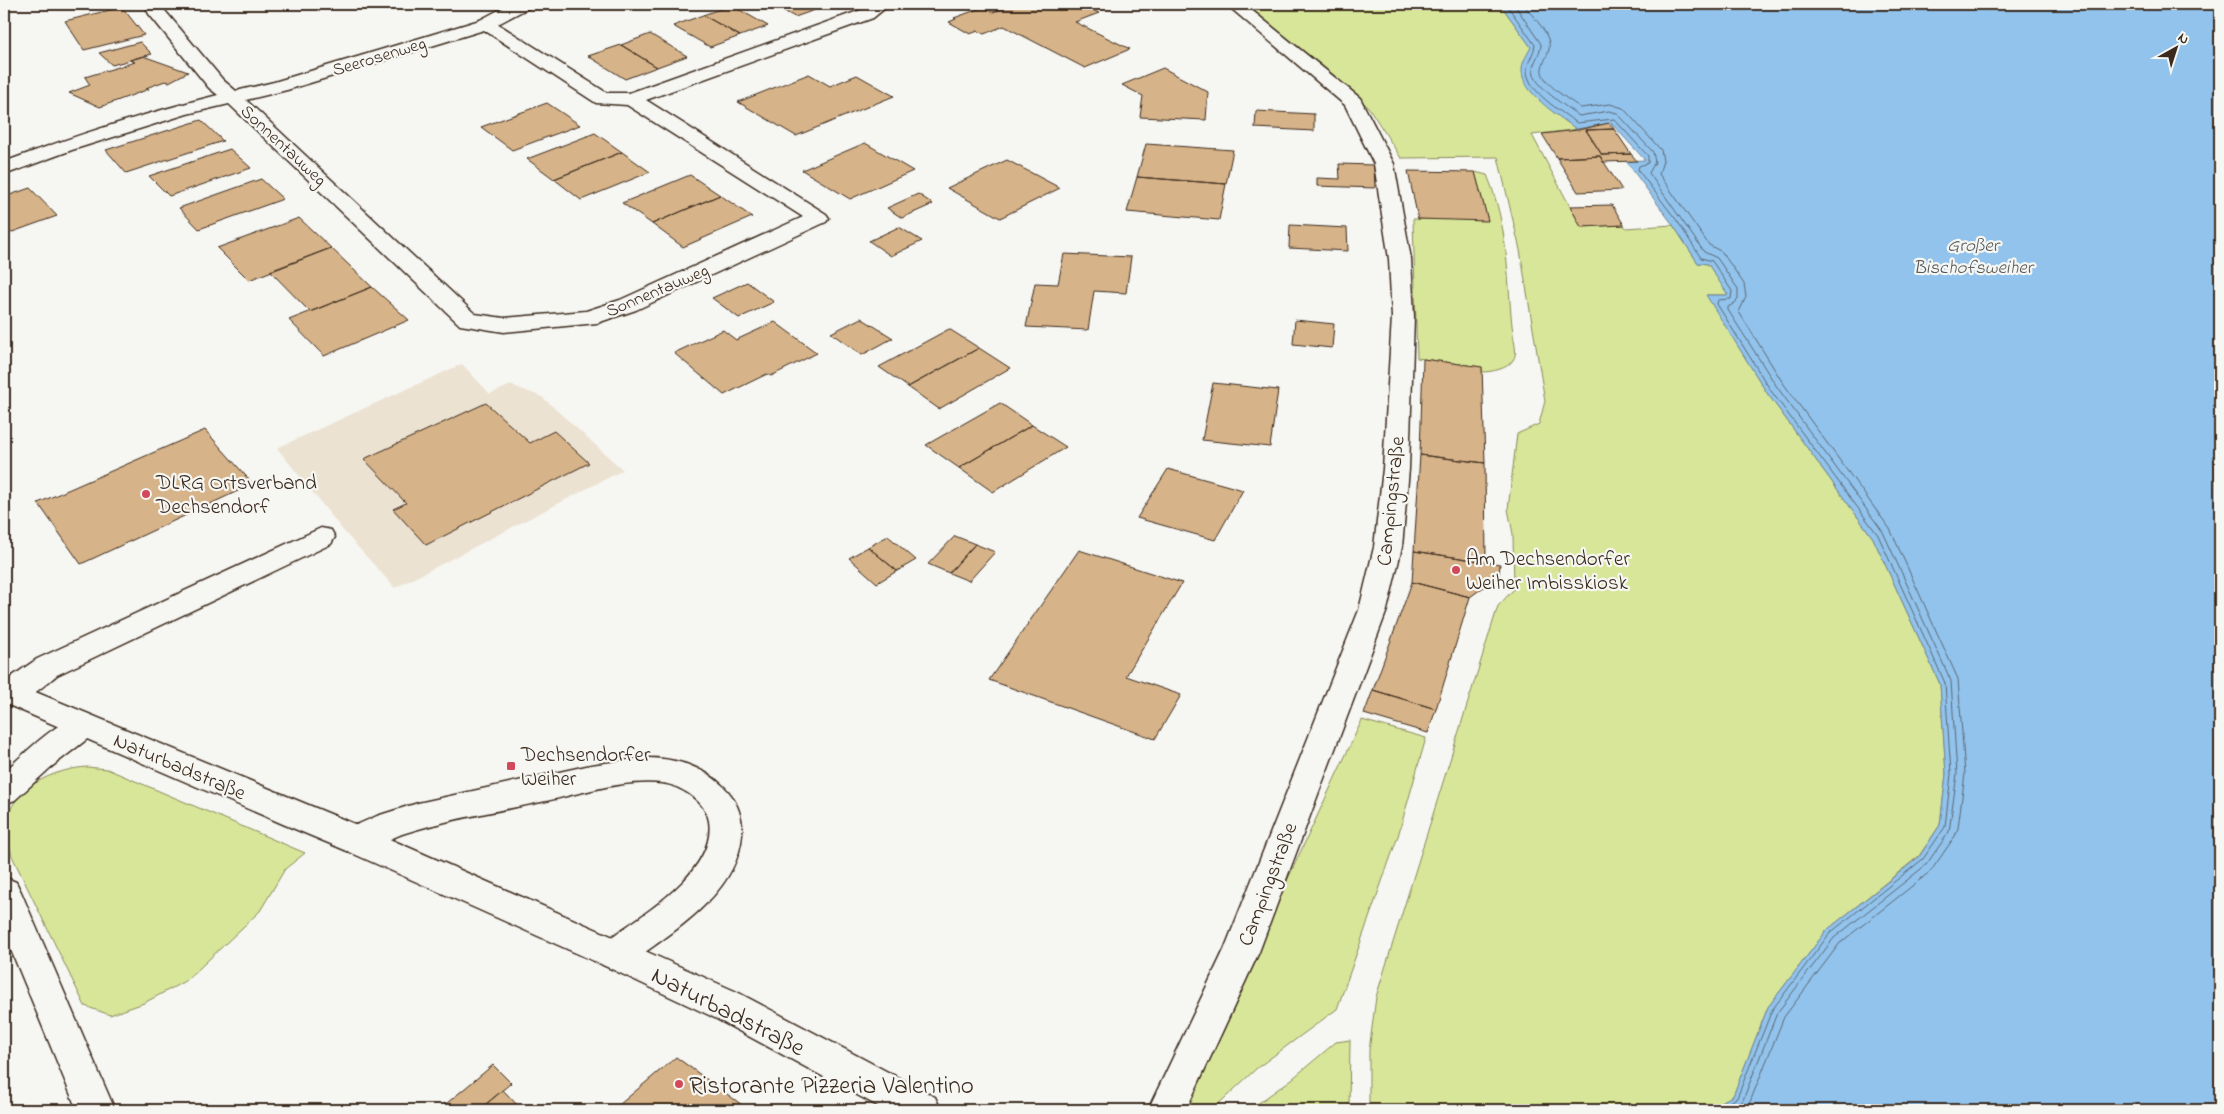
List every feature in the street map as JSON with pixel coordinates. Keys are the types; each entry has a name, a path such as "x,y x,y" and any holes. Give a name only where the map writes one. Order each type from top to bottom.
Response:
{"street":[{"name":"Seerosenweg","path":"4,169 83,140 181,110 280,86 486,24 522,4"},
{"path":"486,24 603,99 631,99 867,14 882,4"},
{"name":"Campingstraße","path":"1167,1110 1245,940 1373,610 1388,547 1396,469 1403,317 1400,259 1384,164 1353,102 1234,4"},
{"path":"155,10 216,84 232,97"},
{"name":"Sonnentauweg","path":"232,97 468,320 504,325 588,318 628,305 819,218 631,99"},
{"path":"7,692 47,667 321,537"},
{"name":"Naturbadstraße","path":"7,692 294,816 357,840 615,954 724,1004 922,1110"},
{"path":"4,790 39,759 84,725"},
{"name":"Naturbadstraße","path":"357,840 398,822 603,776 639,770 657,770 685,776 703,785 718,801 725,816 727,833 722,855 704,883 684,902 615,954"},
{"path":"4,892 96,1110"}],"shaded area":[{"path":"462,364 490,394 511,385 542,397 623,470 395,588 346,534 277,448"}],"green space":[{"path":"1245,4 1500,4 1531,47 1522,68 1542,102 1576,129 1586,128 1532,135 1581,227 1624,225 1626,228 1673,225 1698,263 1708,264 1729,295 1707,295 1767,393 1873,538 1940,684 1946,774 1940,825 1919,856 1827,930 1768,1007 1733,1096 1704,1110 1369,1110 1369,1051 1376,997 1498,606 1514,589 1513,534 1508,509 1517,434 1539,424 1545,401 1520,250 1498,157 1401,158 1369,108 1340,80"},
{"path":"1475,172 1487,175 1493,190 1503,230 1515,351 1511,363 1507,366 1486,372 1482,372 1482,367 1417,358 1413,219 1488,220"},
{"path":"1362,720 1426,738 1398,836 1337,1009 1257,1068 1212,1110 1180,1110"},
{"path":"75,768 107,769 305,853 285,869 260,911 187,980 144,1003 110,1015 85,1006 12,856 7,832 7,822 12,806 29,788 51,775"},
{"path":"1350,1040 1349,1110 1249,1110 1292,1079 1336,1042"}],"water":[{"name":"Großer Bischofsweiher","path":"1500,4 2220,4 2220,1110 1704,1110 1733,1096 1768,1007 1827,930 1919,857 1940,825 1946,774 1940,684 1873,538 1767,393 1706,295 1728,295 1708,264 1698,263 1626,161 1645,160 1611,123 1576,129 1534,95 1523,78 1522,69 1531,47"}],"building":[{"path":"770,4 818,4 823,7 795,17"},
{"path":"1015,4 1080,4 1099,13 1075,22 1130,49 1085,68 1004,26 984,34 978,31 970,34 949,22 956,19 954,18 984,7 993,12"},
{"path":"731,5 768,26 740,36 703,15"},
{"path":"122,7 144,35 84,50 65,21"},
{"path":"703,15 740,36 710,47 673,26"},
{"path":"650,34 687,56 657,67 621,45"},
{"path":"140,42 152,54 112,65 99,53"},
{"path":"621,45 657,67 625,79 588,56"},
{"path":"143,56 188,72 169,82 165,81 100,107 69,93 90,85 85,77 135,62 130,60"},
{"path":"1163,68 1208,92 1206,120 1140,117 1143,96 1122,85"},
{"path":"809,74 830,86 857,75 894,96 796,136 738,102"},
{"path":"547,103 580,125 512,150 481,127"},
{"path":"1256,111 1314,114 1314,131 1255,128"},
{"path":"201,120 223,141 126,173 106,150"},
{"path":"1609,123 1614,129 1586,130 1602,155 1631,154 1637,161 1603,162 1600,156 1557,158 1542,134 1578,130"},
{"path":"1614,129 1631,154 1602,155 1586,130"},
{"path":"595,133 622,152 554,179 527,159"},
{"path":"865,143 913,171 850,199 802,170"},
{"path":"1146,144 1233,150 1226,184 1137,177"},
{"path":"230,149 251,168 169,196 149,176"},
{"path":"622,152 650,172 581,200 554,179"},
{"path":"1600,156 1622,190 1578,192 1557,158"},
{"path":"1007,160 1060,188 1000,218 947,188"},
{"path":"1339,164 1374,165 1375,188 1317,186 1317,178 1340,179"},
{"path":"1408,171 1475,172 1488,221 1418,219"},
{"path":"690,175 720,195 652,224 622,203"},
{"path":"1137,177 1226,184 1219,220 1127,212"},
{"path":"261,179 283,199 199,229 179,208"},
{"path":"30,188 57,216 4,235 4,197"},
{"path":"918,194 933,204 902,218 887,208"},
{"path":"720,195 752,217 683,247 652,224"},
{"path":"1612,205 1624,225 1581,227 1570,206"},
{"path":"299,218 331,248 249,280 217,248"},
{"path":"1290,225 1347,228 1348,251 1289,248"},
{"path":"899,227 922,241 891,256 869,241"},
{"path":"331,248 372,287 310,312 270,271"},
{"path":"1064,254 1131,257 1126,293 1094,291 1088,330 1026,327 1035,283 1058,284"},
{"path":"747,282 774,302 739,318 712,298"},
{"path":"372,287 409,320 324,356 289,320"},
{"path":"861,318 893,338 862,355 831,333"},
{"path":"1295,320 1334,324 1332,348 1293,344"},
{"path":"775,322 817,353 771,376 767,374 724,395 674,353 723,330 736,340"},
{"path":"949,329 979,348 908,387 879,367"},
{"path":"979,348 1010,368 939,409 908,387"},
{"path":"1423,359 1482,367 1485,463 1420,455"},
{"path":"1213,383 1278,390 1270,447 1202,440"},
{"path":"486,403 530,443 554,431 589,463 426,545 393,509 406,503 364,459"},
{"path":"1000,403 1032,425 959,468 926,445"},
{"path":"1032,425 1066,447 993,492 959,468"},
{"name":"DLRG Ortsverband Dechsendorf","path":"205,430 253,484 81,564 38,503"},
{"path":"1420,455 1485,463 1486,562 1414,551"},
{"path":"1168,469 1243,490 1215,540 1137,518"},
{"path":"888,536 916,560 897,571 868,547"},
{"path":"955,536 975,544 949,573 928,564"},
{"path":"975,544 995,552 969,581 949,573"},
{"path":"868,547 897,571 877,583 849,558"},
{"path":"1079,550 1182,583 1126,676 1181,695 1155,739 989,680"},
{"name":"Am Dechsendorfer Weiher Imbisskiosk","path":"1414,551 1500,564 1499,576 1470,597 1412,582"},
{"path":"1412,582 1470,597 1436,709 1373,690"},
{"path":"1373,690 1436,709 1428,733 1364,714"},
{"name":"Ristorante Pizzeria Valentino","path":"676,1057 749,1110 613,1110"},
{"path":"493,1065 511,1083 479,1110 443,1110 441,1108"},
{"path":"503,1090 522,1110 479,1110"}],"place":[{"name":"DLRG Ortsverband Dechsendorf","path":"146,494"},
{"name":"Am Dechsendorfer Weiher Imbisskiosk","path":"1456,570"},
{"name":"Dechsendorfer Weiher","path":"511,766"},
{"name":"Ristorante Pizzeria Valentino","path":"679,1084"}]}
